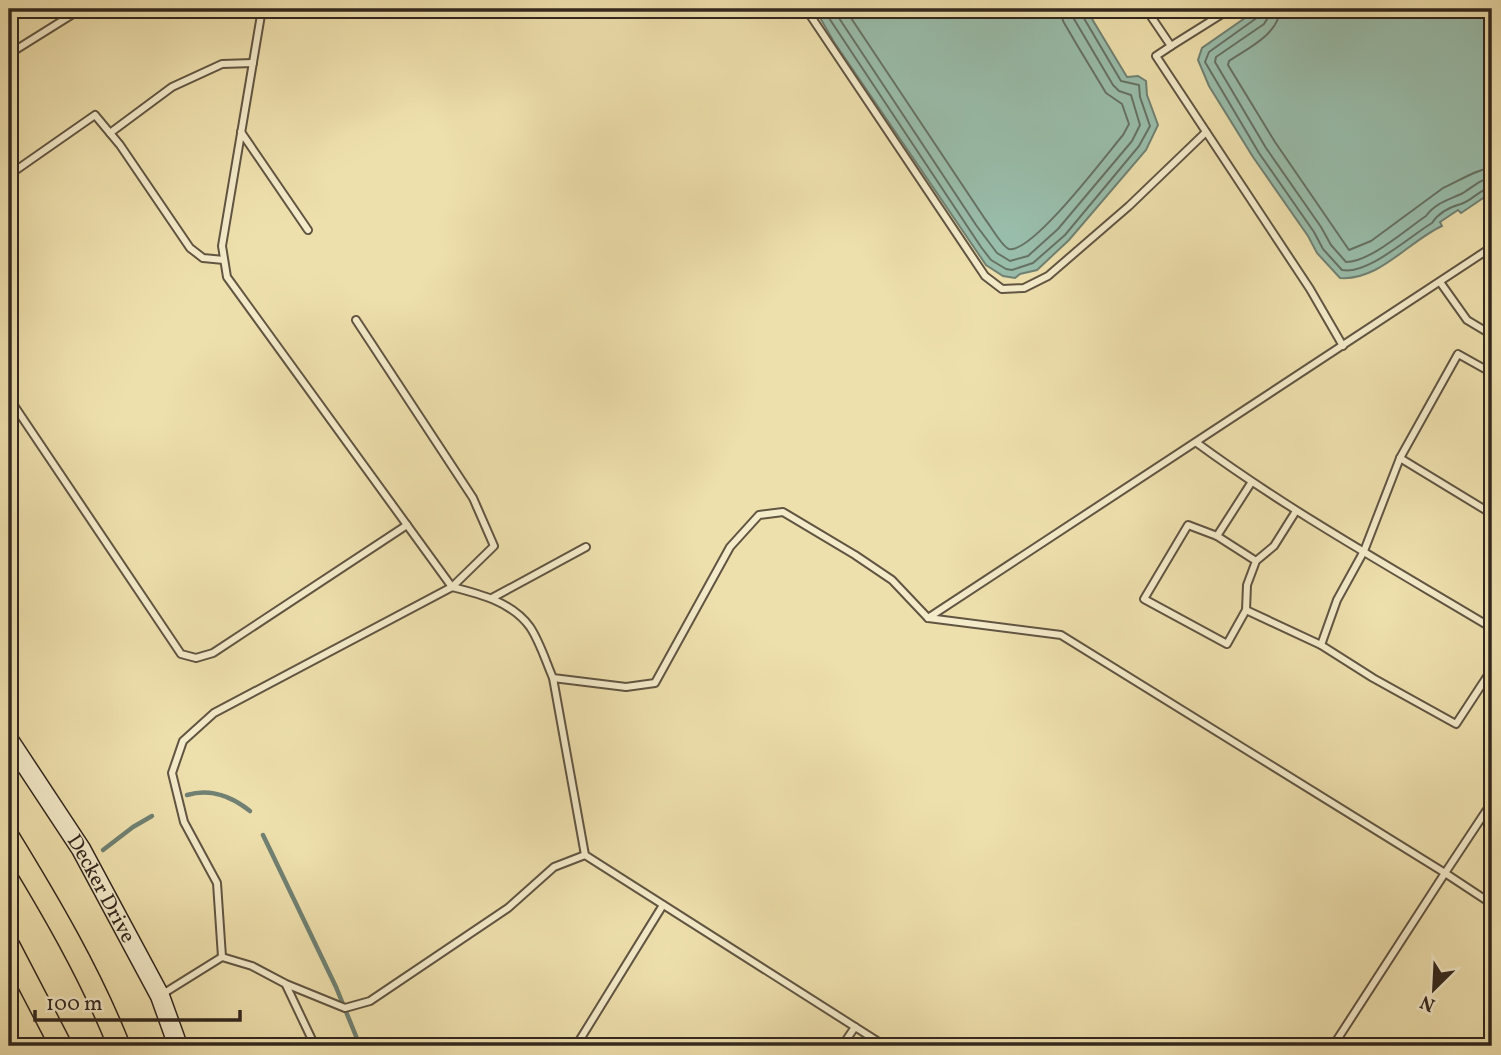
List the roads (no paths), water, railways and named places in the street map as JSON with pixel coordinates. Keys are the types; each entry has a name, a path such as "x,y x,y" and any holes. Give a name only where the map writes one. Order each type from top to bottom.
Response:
{"highway":[{"path":"9,838 62,925 119,1046"},
{"path":"9,946 61,1046"}],"main road":[{"name":"Decker Drive","path":"9,740 81,849 159,996 178,1046"}],"lane":[{"path":"9,54 82,9"},
{"path":"262,9 222,246 227,277 452,587 492,598 516,614 529,627 553,678 585,855 885,1046"},
{"path":"806,9 985,276 1002,289 1024,288 1048,276 1129,206 1206,132"},
{"path":"1146,9 1171,46"},
{"path":"1230,9 1156,56 1310,289 1343,346"},
{"path":"110,133 172,87 222,64 253,63"},
{"path":"9,175 95,115 147,183 190,248 202,258 224,260"},
{"path":"242,132 308,230"},
{"path":"928,618 1492,247"},
{"path":"1440,282 1467,320 1492,335"},
{"path":"222,957 217,883 184,822 172,773 183,741 214,713 452,587 494,546 473,498 356,320"},
{"path":"1321,645 1337,600 1364,551 1400,458 1458,354 1492,373"},
{"path":"9,398 181,654 195,658 213,653 407,524"},
{"path":"1197,443 1251,483 1492,628"},
{"path":"1400,458 1492,514"},
{"path":"1217,536 1251,483"},
{"path":"1256,561 1217,536 1188,525 1144,599 1227,644 1246,610 1247,585 1256,561 1275,546 1296,511"},
{"path":"553,678 626,687 654,683 730,547 759,514 783,512 892,580 928,618 1061,635 1492,904"},
{"path":"492,598 586,547"},
{"path":"1246,610 1321,645 1373,678 1456,724 1492,669"},
{"path":"1333,1046 1492,802"},
{"path":"159,996 222,957 252,966 286,984 345,1008 370,1001 508,908 554,867 585,855"},
{"path":"576,1046 663,905"},
{"path":"286,984 316,1046"},
{"path":"842,1046 855,1027"}],"water":[{"path":"815,9 1086,9 1127,77 1138,76 1146,81 1147,95 1158,125 1146,150 1069,240 1037,270 1015,278 1003,276 986,265 834,42"},
{"path":"1258,9 1485,9 1492,19 1492,192 1461,213 1458,210 1440,222 1442,226 1381,267 1354,277 1340,278 1317,253 1253,157 1209,86 1198,60 1202,48"}],"waterway":[{"path":"187,795 204,792 220,795 236,801 250,811"},
{"path":"103,850 152,816"},
{"path":"263,835 336,987 360,1046"}]}
